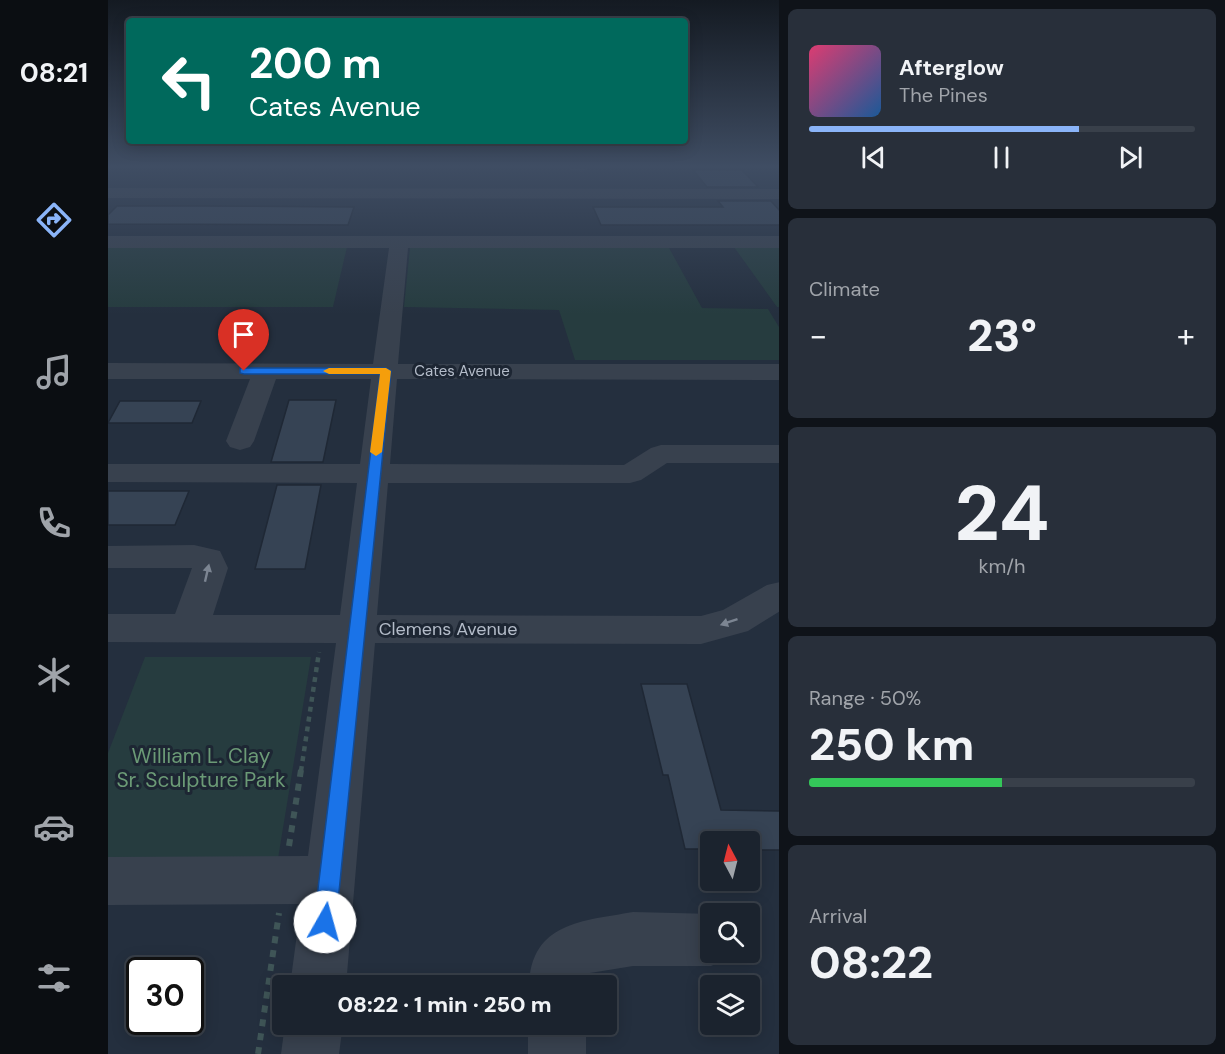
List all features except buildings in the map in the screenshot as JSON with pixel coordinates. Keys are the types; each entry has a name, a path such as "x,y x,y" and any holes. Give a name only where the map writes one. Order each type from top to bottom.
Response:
{"street":[{"path":"108,242 779,242"},
{"path":"317,975 307,880 358,629 399,242"},
{"name":"Cates Avenue","path":"108,371 779,372"},
{"path":"240,441 266,371"},
{"path":"108,473 630,474 661,454 779,454"},
{"path":"108,556 195,556 208,559 210,568 189,628"},
{"name":"Clemens Avenue","path":"108,628 701,630 775,608"},
{"path":"108,881 307,880"},
{"path":"557,975 557,967 577,949 633,939 700,939"},
{"path":"310,1054 313,1035"},
{"path":"557,1035 557,1054"}],"path":[{"path":"258,1054 307,880 319,652 307,652"}],"green space":[{"path":"108,246 347,247 333,307 108,307"},
{"path":"668,246 702,308 768,309 779,327 779,360 575,360 559,310 404,307 410,248 413,247"},
{"path":"734,247 779,247 779,307 777,307"},
{"name":"William L. Clay Sr. Sculpture Park","path":"145,657 311,657 276,871 108,870 108,753"}],"slow traffic":[{"path":"329,371 386,371 376,452"}],"route":[{"path":"244,371 386,371 325,922"}]}
